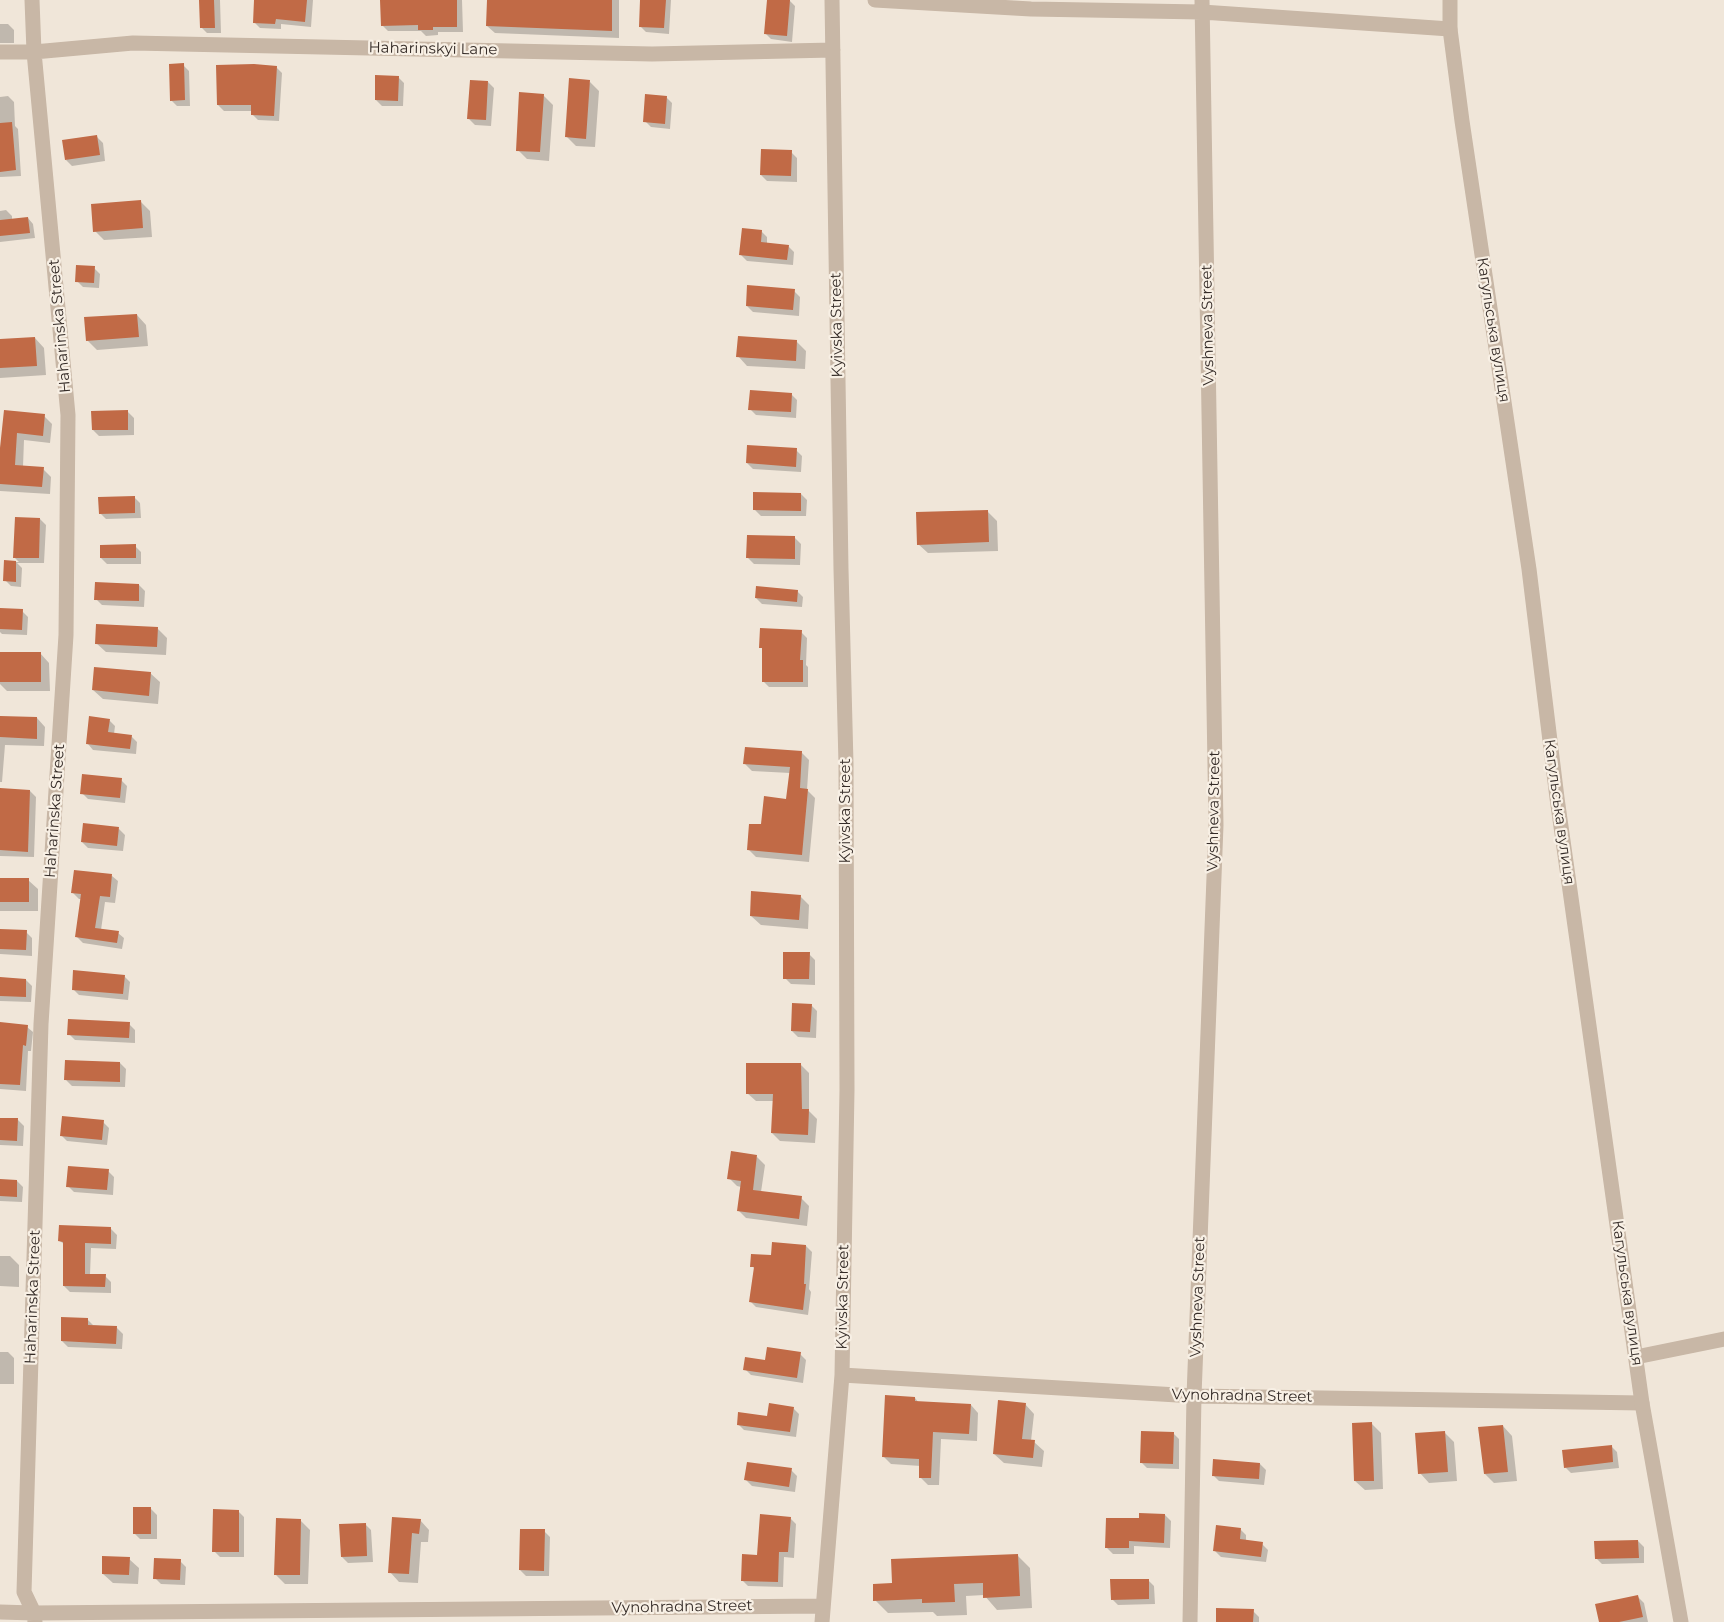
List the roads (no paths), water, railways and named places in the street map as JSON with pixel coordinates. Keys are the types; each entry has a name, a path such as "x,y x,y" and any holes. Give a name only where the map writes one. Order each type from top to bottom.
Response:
{"street":[{"name":"Haharinska Street","path":"32,0 34,51 68,415 66,635 40,1024 24,1592 35,1618"},
{"name":"Kyivska Street","path":"822,1622 842,1375 847,1090 846,776 832,0"},
{"path":"875,0 1031,9 1202,6 1450,29"},
{"name":"Кагульська вулиця","path":"1450,0 1450,29 1462,121 1529,569 1557,798 1642,1403 1681,1622"},
{"name":"Vyshneva Street","path":"1190,1622 1194,1395 1216,825 1202,6"},
{"name":"Haharinskyi Lane","path":"0,52 133,43 652,54 833,50"},
{"path":"1636,1357 1724,1339"},
{"name":"Vynohradna Street","path":"842,1375 1194,1395 1642,1403"},
{"name":"Vynohradna Street","path":"0,1612 35,1618 823,1606"}]}
